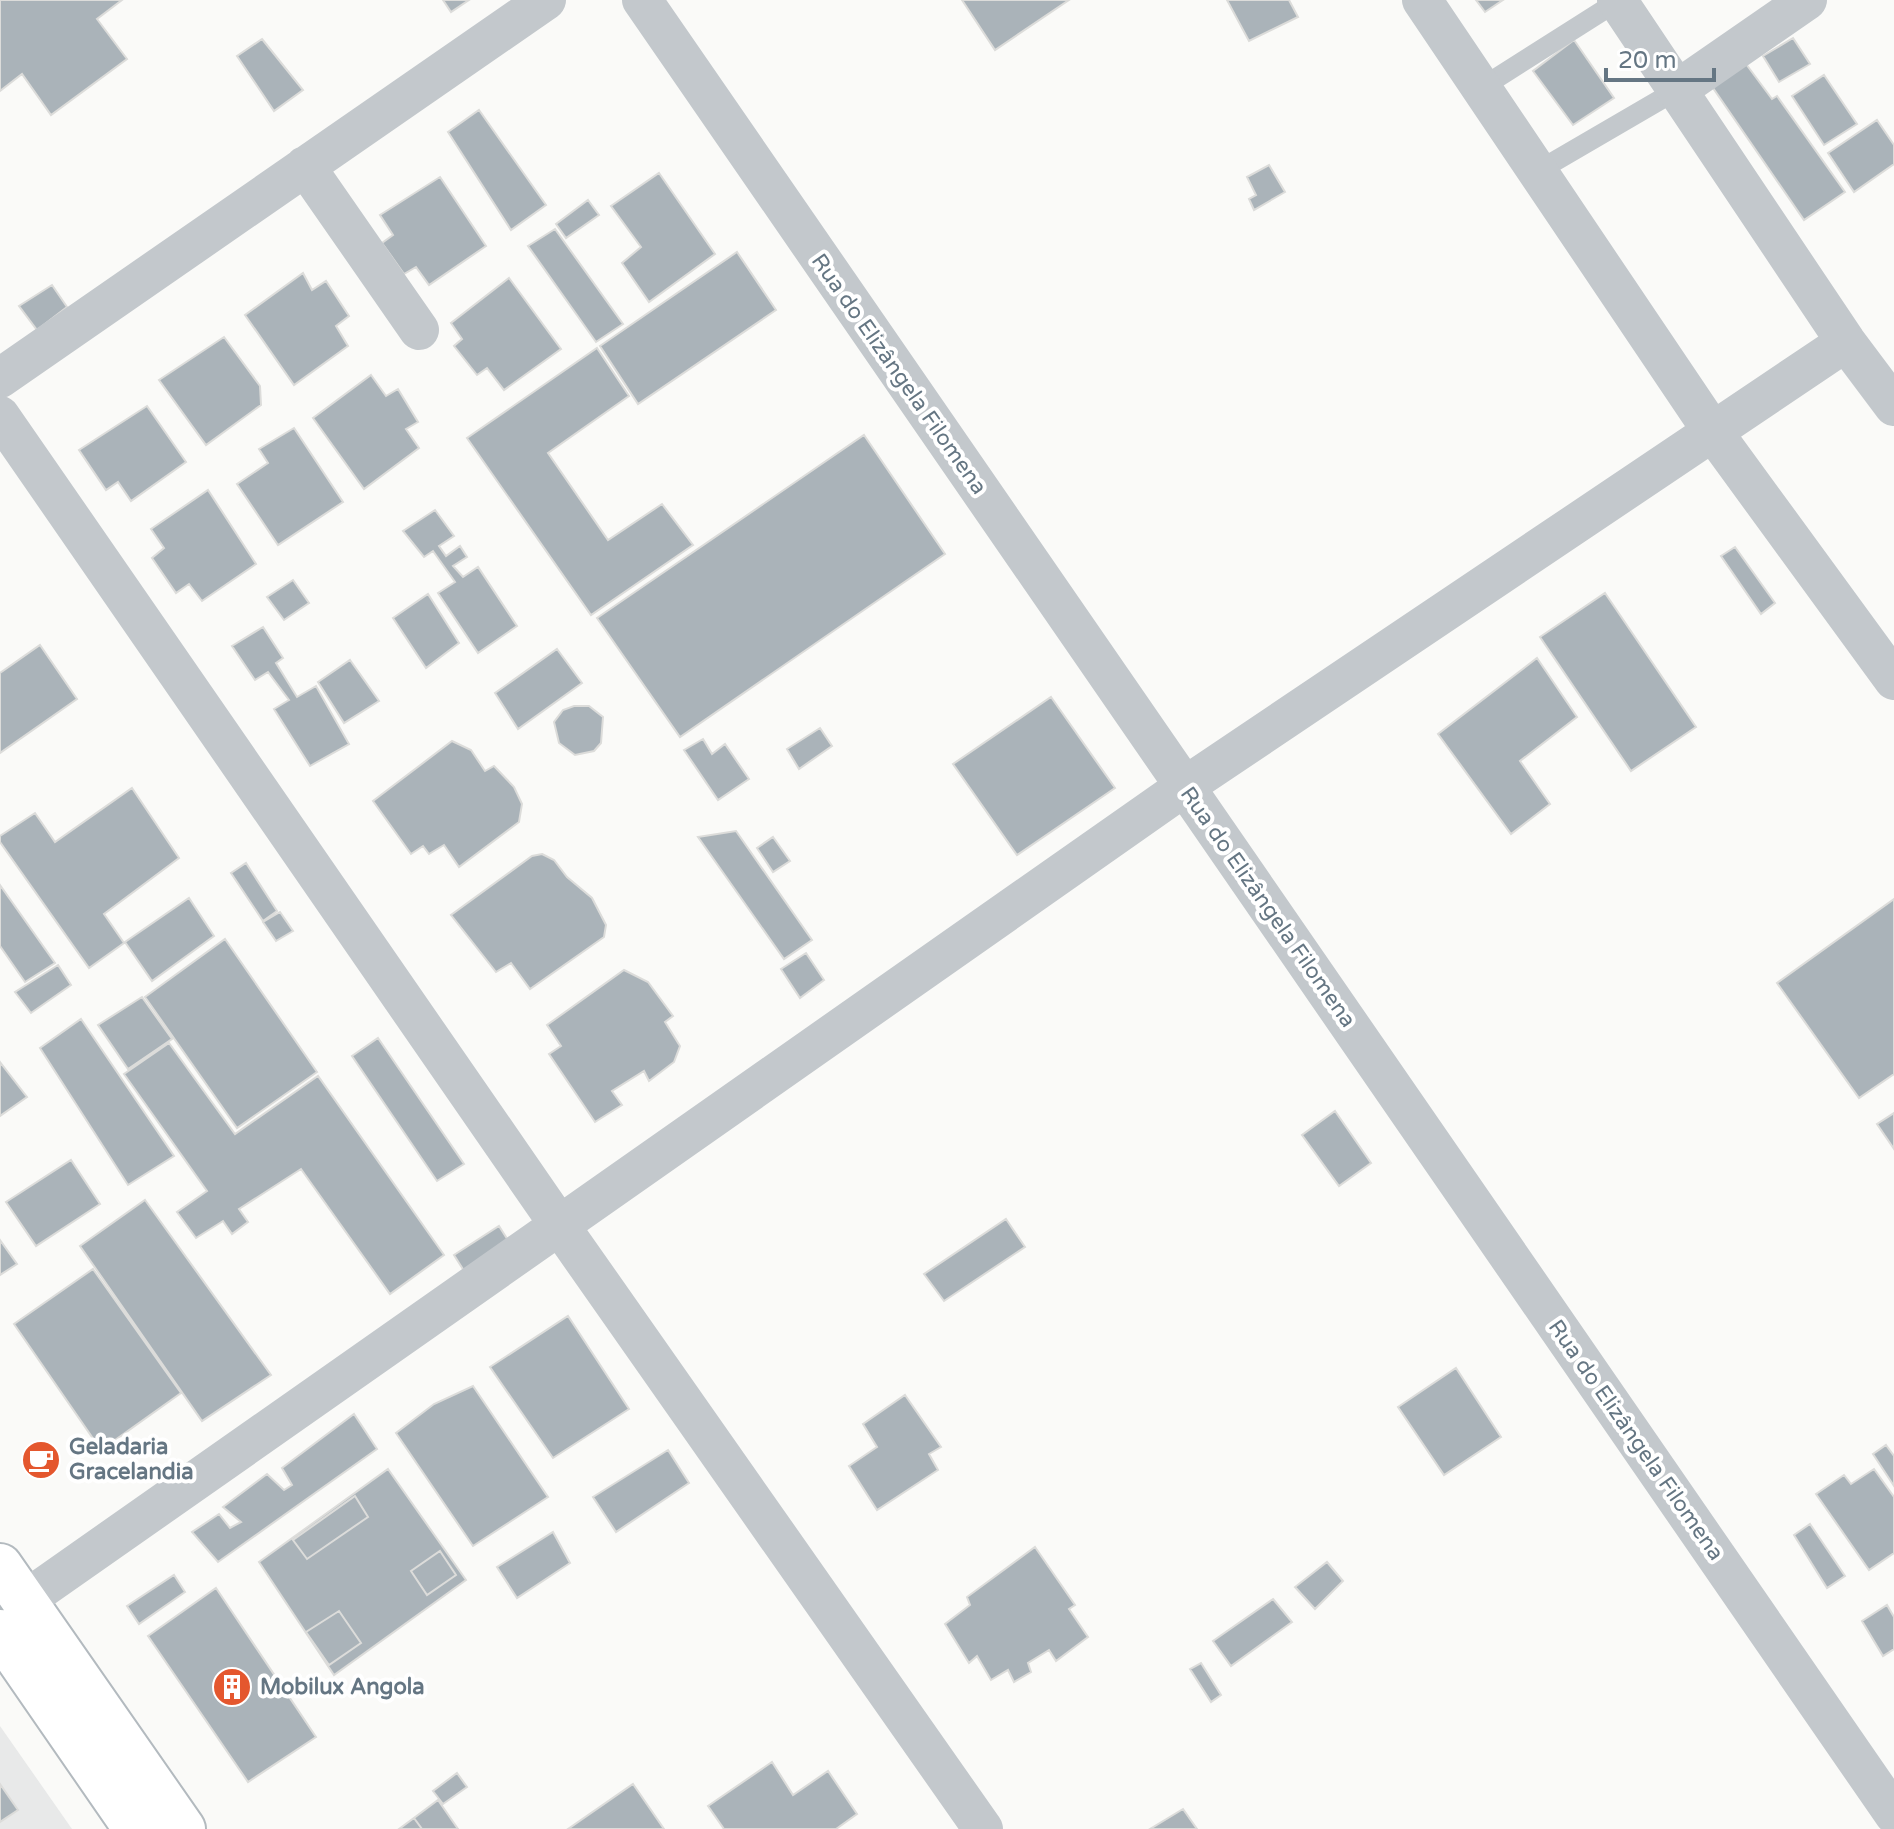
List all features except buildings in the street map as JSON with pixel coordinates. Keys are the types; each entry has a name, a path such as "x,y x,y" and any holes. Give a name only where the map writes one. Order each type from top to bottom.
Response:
{"main road":[{"path":"8,1600 136,1829"},
{"path":"8,1600 183,1829"}],"street":[{"path":"0,378 546,0"},
{"name":"Rua do Elizângela Filomena","path":"642,0 1894,1814"},
{"path":"1422,0 1713,432 1894,680"},
{"path":"1617,0 1846,342 1894,406"},
{"path":"1677,90 1807,0"},
{"path":"305,166 419,330"},
{"path":"8,1600 560,1226 1184,787 1846,342"},
{"path":"0,416 560,1226 983,1829"}],"lane":[{"path":"1481,88 1617,0"},
{"path":"1538,171 1677,90"}],"shaded area":[{"path":"0,1726 72,1829 0,1829"}],"place":[{"name":"Geladaria Gracelandia","path":"41,1460"},
{"name":"Mobilux Angola","path":"232,1687"}]}
